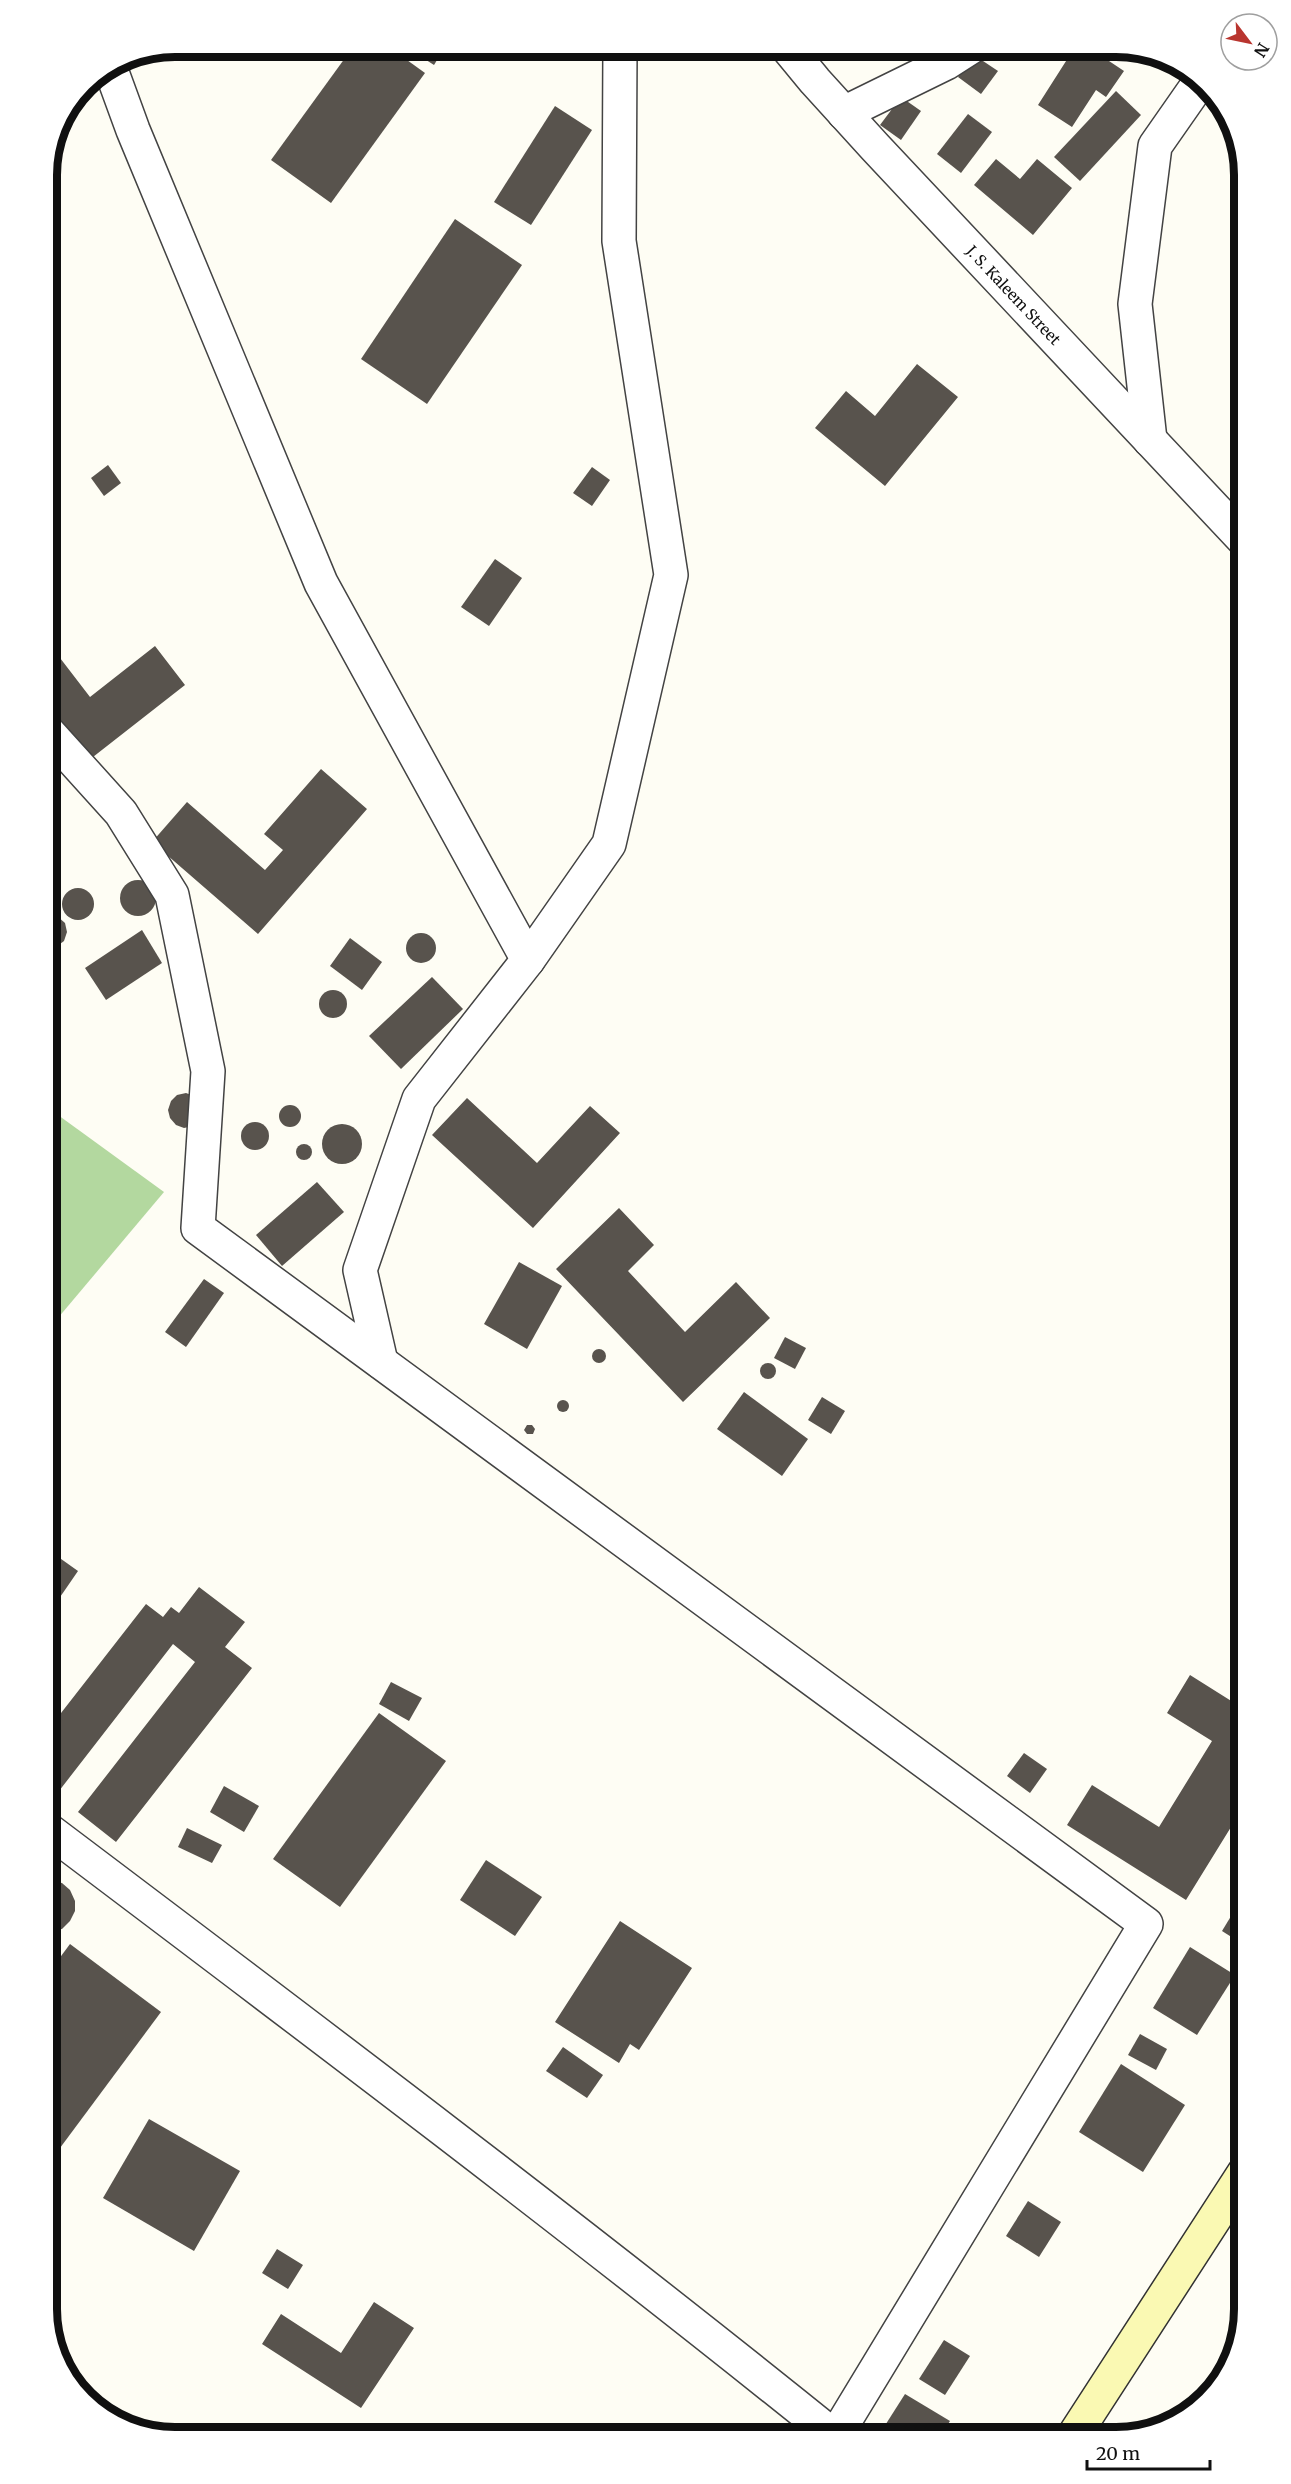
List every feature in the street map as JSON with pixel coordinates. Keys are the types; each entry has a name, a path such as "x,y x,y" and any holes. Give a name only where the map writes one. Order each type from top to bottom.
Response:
{"main road":[{"path":"1080,2427 1234,2190"}],"street":[{"path":"381,1362 360,1270 419,1100 528,960 609,844 671,575 618,241 620,57"},
{"name":"J. S. Kaleem Street","path":"796,57 844,113 1234,528"},
{"path":"844,113 955,57"},
{"path":"113,75 133,130 321,583 528,960"},
{"path":"1150,440 1135,304 1155,146 1196,88"},
{"path":"57,742 121,813 172,895 208,1071 198,1228 1146,1924 841,2427"},
{"path":"57,1837 435,2122 709,2335 823,2427"}],"green space":[{"path":"57,1114 164,1192 57,1319"}],"building":[{"path":"346,57 403,57 425,73 331,203 271,160"},
{"path":"422,57 439,57 434,65"},
{"path":"973,57 977,57 998,71 981,94 958,77"},
{"path":"1069,57 1103,57 1124,71 1106,97 1096,90 1072,127 1038,105"},
{"path":"1116,91 1141,115 1080,181 1054,157"},
{"path":"901,97 921,111 901,140 880,125"},
{"path":"555,106 592,130 531,225 494,202"},
{"path":"968,114 992,132 961,173 937,154"},
{"path":"996,159 1020,179 1037,159 1072,188 1033,235 974,185"},
{"path":"455,219 522,265 427,404 361,359"},
{"path":"917,364 958,397 885,486 815,428 846,391 875,416"},
{"path":"108,465 121,483 104,496 91,478"},
{"path":"592,467 610,480 592,506 573,493"},
{"path":"495,559 522,578 489,626 461,607"},
{"path":"155,646 185,685 84,764 57,729 57,654 90,697"},
{"path":"321,769 367,809 258,934 152,842 187,802 265,870 283,850 264,834"},
{"path":"138,880 151,885 156,898 151,911 138,916 125,911 120,898 125,885"},
{"path":"78,888 89,893 94,904 89,915 78,920 67,915 62,904 67,893"},
{"path":"57,916 65,923 67,932 64,941 57,946"},
{"path":"142,930 162,963 106,1000 85,968"},
{"path":"421,933 432,937 436,948 432,959 421,963 410,959 406,948 410,937"},
{"path":"350,938 382,962 362,990 330,966"},
{"path":"432,977 463,1009 401,1069 369,1036"},
{"path":"333,990 343,994 347,1004 343,1014 333,1018 323,1014 319,1004 323,994"},
{"path":"186,1093 194,1096 193,1126 184,1128 176,1125 170,1118 168,1110 171,1101 177,1095"},
{"path":"467,1098 537,1163 590,1106 620,1133 533,1228 432,1135"},
{"path":"290,1105 298,1108 301,1116 298,1124 290,1127 282,1124 279,1116 282,1108"},
{"path":"255,1122 265,1126 269,1136 265,1146 255,1150 245,1146 241,1136 245,1126"},
{"path":"342,1124 356,1130 362,1144 356,1158 342,1164 328,1158 322,1144 328,1130"},
{"path":"301,1144 307,1144 312,1152 310,1158 301,1160 296,1155 296,1149"},
{"path":"317,1182 344,1212 282,1266 256,1235"},
{"path":"619,1208 654,1245 628,1271 685,1332 736,1282 770,1318 683,1402 556,1269"},
{"path":"519,1262 562,1286 527,1349 484,1324"},
{"path":"204,1279 224,1293 186,1347 165,1332"},
{"path":"785,1337 806,1348 795,1369 774,1358"},
{"path":"599,1349 604,1351 606,1356 604,1361 599,1363 594,1361 592,1356 594,1351"},
{"path":"768,1363 776,1371 768,1379 760,1371"},
{"path":"744,1392 808,1439 782,1476 717,1429"},
{"path":"822,1397 845,1411 831,1434 808,1420"},
{"path":"563,1400 569,1406 563,1412 557,1406"},
{"path":"527,1425 532,1425 535,1429 533,1434 527,1434 524,1430"},
{"path":"57,1556 78,1571 57,1601"},
{"path":"199,1587 245,1622 225,1647 252,1668 116,1842 78,1812 195,1662 173,1644 59,1791 57,1789 57,1718 146,1604 163,1617 171,1607 179,1613"},
{"path":"1190,1675 1234,1703 1234,1822 1186,1900 1067,1825 1092,1785 1159,1827 1212,1741 1167,1713"},
{"path":"391,1682 422,1698 409,1721 379,1704"},
{"path":"379,1713 446,1761 340,1907 273,1859"},
{"path":"1024,1753 1047,1769 1030,1793 1007,1776"},
{"path":"224,1786 259,1806 244,1832 210,1812"},
{"path":"187,1828 222,1845 212,1863 178,1847"},
{"path":"486,1860 542,1897 515,1936 460,1900"},
{"path":"57,1882 62,1883 70,1890 75,1901 75,1911 70,1921 62,1929 57,1930"},
{"path":"1234,1911 1234,1939 1222,1931"},
{"path":"620,1921 692,1968 639,2050 630,2044 619,2063 555,2022"},
{"path":"70,1944 161,2012 60,2148 57,2146 57,1962"},
{"path":"1190,1947 1234,1974 1197,2035 1153,2008"},
{"path":"1140,2034 1167,2049 1156,2070 1128,2055"},
{"path":"563,2047 603,2075 587,2098 546,2071"},
{"path":"1121,2064 1185,2105 1143,2172 1079,2132"},
{"path":"149,2119 240,2171 194,2251 103,2198"},
{"path":"1028,2201 1061,2222 1039,2257 1006,2236"},
{"path":"277,2249 303,2265 288,2289 262,2273"},
{"path":"374,2302 414,2328 361,2408 262,2344 281,2314 341,2353"},
{"path":"944,2340 970,2356 945,2395 919,2379"},
{"path":"905,2394 950,2421 946,2427 884,2427"}]}
